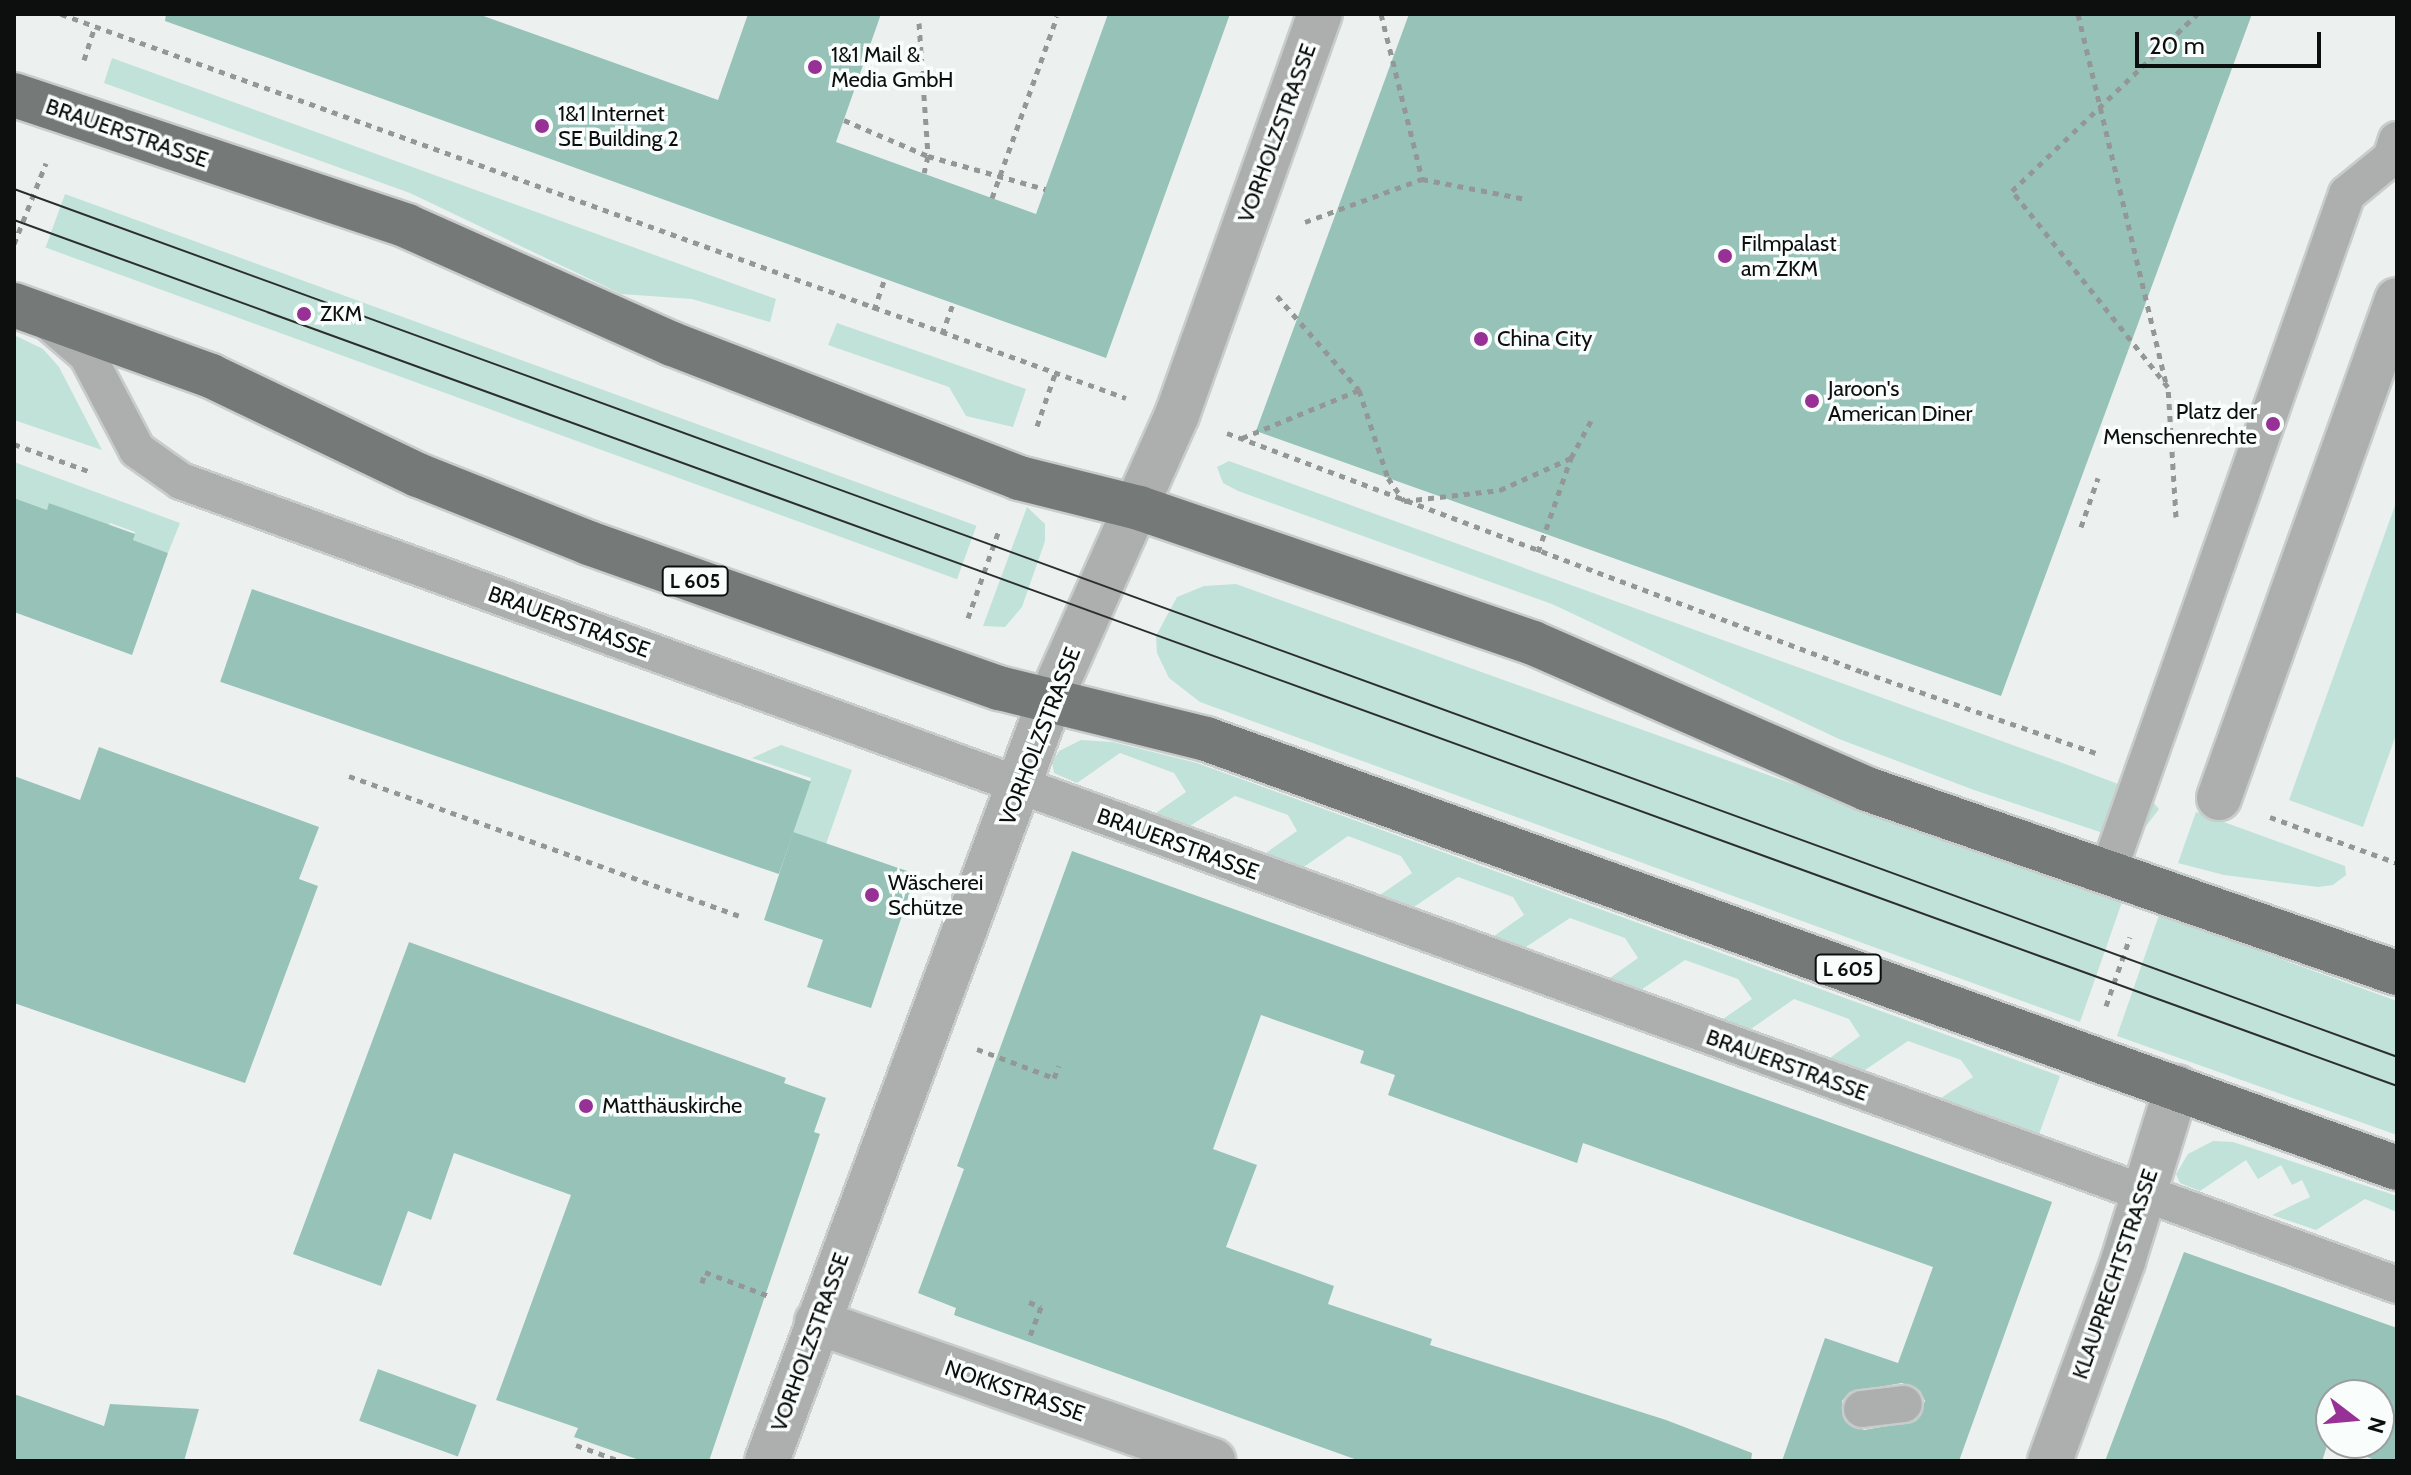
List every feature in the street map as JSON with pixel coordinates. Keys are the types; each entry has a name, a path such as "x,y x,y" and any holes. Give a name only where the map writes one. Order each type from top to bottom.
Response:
{"main road":[{"name":"BRAUERSTRASSE","path":"14,95 407,226 672,344 1019,478 1139,508 1533,643 1830,774 2107,875 2397,973"},
{"name":"BRAUERSTRASSE","path":"22,308 225,382 505,511 949,672 1206,739 2397,1168"}],"street":[{"name":"VORHOLZSTRASSE","path":"767,1461 1050,700 1139,508 1320,14"},
{"path":"2219,798 2397,300"},
{"name":"KLAUPRECHTSTRASSE","path":"2050,1461 2145,1192 2177,1087"},
{"name":"NOKKSTRASSE","path":"818,1318 1213,1461"}],"lane":[{"path":"2107,875 2347,194 2391,158 2397,140"},
{"name":"BRAUERSTRASSE","path":"22,308 87,355 137,450 181,481 2397,1285"},
{"path":"1862,1409 1904,1404"}],"path":[{"path":"1381,14 1422,179"},
{"path":"2078,14 2168,387 2177,524"},
{"path":"2168,387 2012,191 2197,14"},
{"path":"992,198 1057,16"},
{"path":"919,23 928,156 924,173"},
{"path":"844,120 928,156 1045,189"},
{"path":"1526,199 1422,179 1236,248 1359,390 1388,478 1404,501 1500,490 1571,458"},
{"path":"874,310 885,278"},
{"path":"942,334 953,303"},
{"path":"949,672 1055,374"},
{"path":"1242,438 1359,390"},
{"path":"1538,552 1571,458 1593,417"},
{"path":"2081,527 2098,478"},
{"path":"349,776 739,916"},
{"path":"928,1033 1054,1078 1059,1066"},
{"path":"702,1283 705,1272 818,1318"},
{"path":"576,1445 620,1461"}],"green space":[{"path":"112,58 776,299 770,322 692,299 621,294 410,193 104,83"},
{"path":"65,194 977,526 957,579 46,248"},
{"path":"837,323 1026,389 1013,427 966,416 949,387 828,345"},
{"path":"14,335 43,349 59,367 102,450 14,420"},
{"path":"1229,461 2068,765 2147,795 2159,809 2147,825 2109,835 1974,790 1839,739 1552,604 1238,491 1223,483 1217,467"},
{"path":"14,462 180,523 168,553 133,540 135,532 110,523 106,531 50,503 47,510 14,498"},
{"path":"2397,500 2397,732 2363,827 2289,800"},
{"path":"1027,507 1045,524 1045,541 1022,607 1005,627 983,626"},
{"path":"1236,584 2122,902 2080,1022 1200,702 1169,678 1157,653 1156,636 1177,597 1204,586"},
{"path":"1081,740 1113,742 1197,763 2060,1076 2038,1137 1938,1100 1973,1077 1961,1060 1908,1041 1862,1072 1827,1060 1860,1036 1849,1019 1794,999 1748,1031 1720,1021 1752,999 1738,979 1685,960 1638,992 1607,980 1638,958 1625,938 1570,918 1523,949 1491,938 1524,915 1513,897 1458,877 1411,909 1377,897 1412,873 1401,856 1348,836 1301,869 1263,855 1297,831 1288,815 1235,796 1187,828 1153,815 1186,792 1174,773 1120,753 1077,783 1054,773 1052,762 1059,751"},
{"path":"781,745 852,770 826,844 792,833 811,778 752,758"},
{"path":"2196,812 2345,866 2346,875 2333,885 2318,887 2224,875 2178,863"},
{"path":"2159,915 2397,1001 2397,1135 2117,1036"},
{"path":"2213,1141 2233,1142 2397,1196 2397,1212 2365,1199 2316,1230 2272,1215 2310,1197 2302,1180 2292,1185 2281,1165 2258,1179 2246,1160 2200,1191 2180,1183 2176,1174 2188,1154"}],"building":[{"path":"166,14 478,14 718,100 748,14 881,14 836,142 1036,214 1108,14 1230,14 1106,358 165,21"},
{"path":"1409,14 2252,14 2001,696 1256,431"},
{"path":"14,498 47,510 49,503 135,534 133,540 168,553 132,655 14,612"},
{"path":"252,589 811,781 779,874 220,682"},
{"path":"99,747 319,827 299,879 318,886 245,1083 14,1003 14,776 80,800"},
{"path":"793,832 916,874 871,1008 807,987 823,940 764,920"},
{"path":"1072,851 2052,1202 1959,1461 1782,1461 1825,1338 1898,1363 1933,1267 1583,1143 1577,1163 1388,1095 1395,1075 1360,1063 1364,1051 1261,1015 1213,1149 1257,1165 1226,1247 1334,1286 1328,1304 1432,1339 1430,1345 1666,1420 1752,1453 1751,1461 1360,1461 954,1315 956,1308 918,1293 964,1169 957,1166","holes":["1902,1383 1920,1391 1925,1401 1916,1421 1864,1430 1845,1421 1842,1401 1850,1392"]},
{"path":"409,942 786,1078 784,1083 826,1098 814,1132 820,1134 709,1461 642,1461 574,1437 578,1428 496,1400 571,1195 454,1153 431,1220 408,1211 381,1286 293,1254"},
{"path":"2184,1252 2397,1328 2397,1461 2372,1459 2395,1459 2395,1379 2315,1379 2315,1459 2322,1461 2105,1461"},
{"path":"378,1369 477,1405 458,1457 359,1421"},
{"path":"14,1394 104,1426 110,1404 199,1409 184,1461 14,1461"}],"tram line":[{"path":"14,189 2397,1057"},
{"path":"14,220 2397,1086"}],"place":[{"name":"1&1 Mail & Media GmbH","path":"815,67"},
{"name":"1&1 Internet SE Building 2","path":"542,126"},
{"name":"Filmpalast am ZKM","path":"1725,256"},
{"name":"ZKM","path":"304,314"},
{"name":"China City","path":"1481,339"},
{"name":"Jaroon's American Diner","path":"1812,401"},
{"name":"Platz der Menschenrechte","path":"2273,424"},
{"name":"Wäscherei Schütze","path":"872,895"},
{"name":"Matthäuskirche","path":"586,1106"}]}
